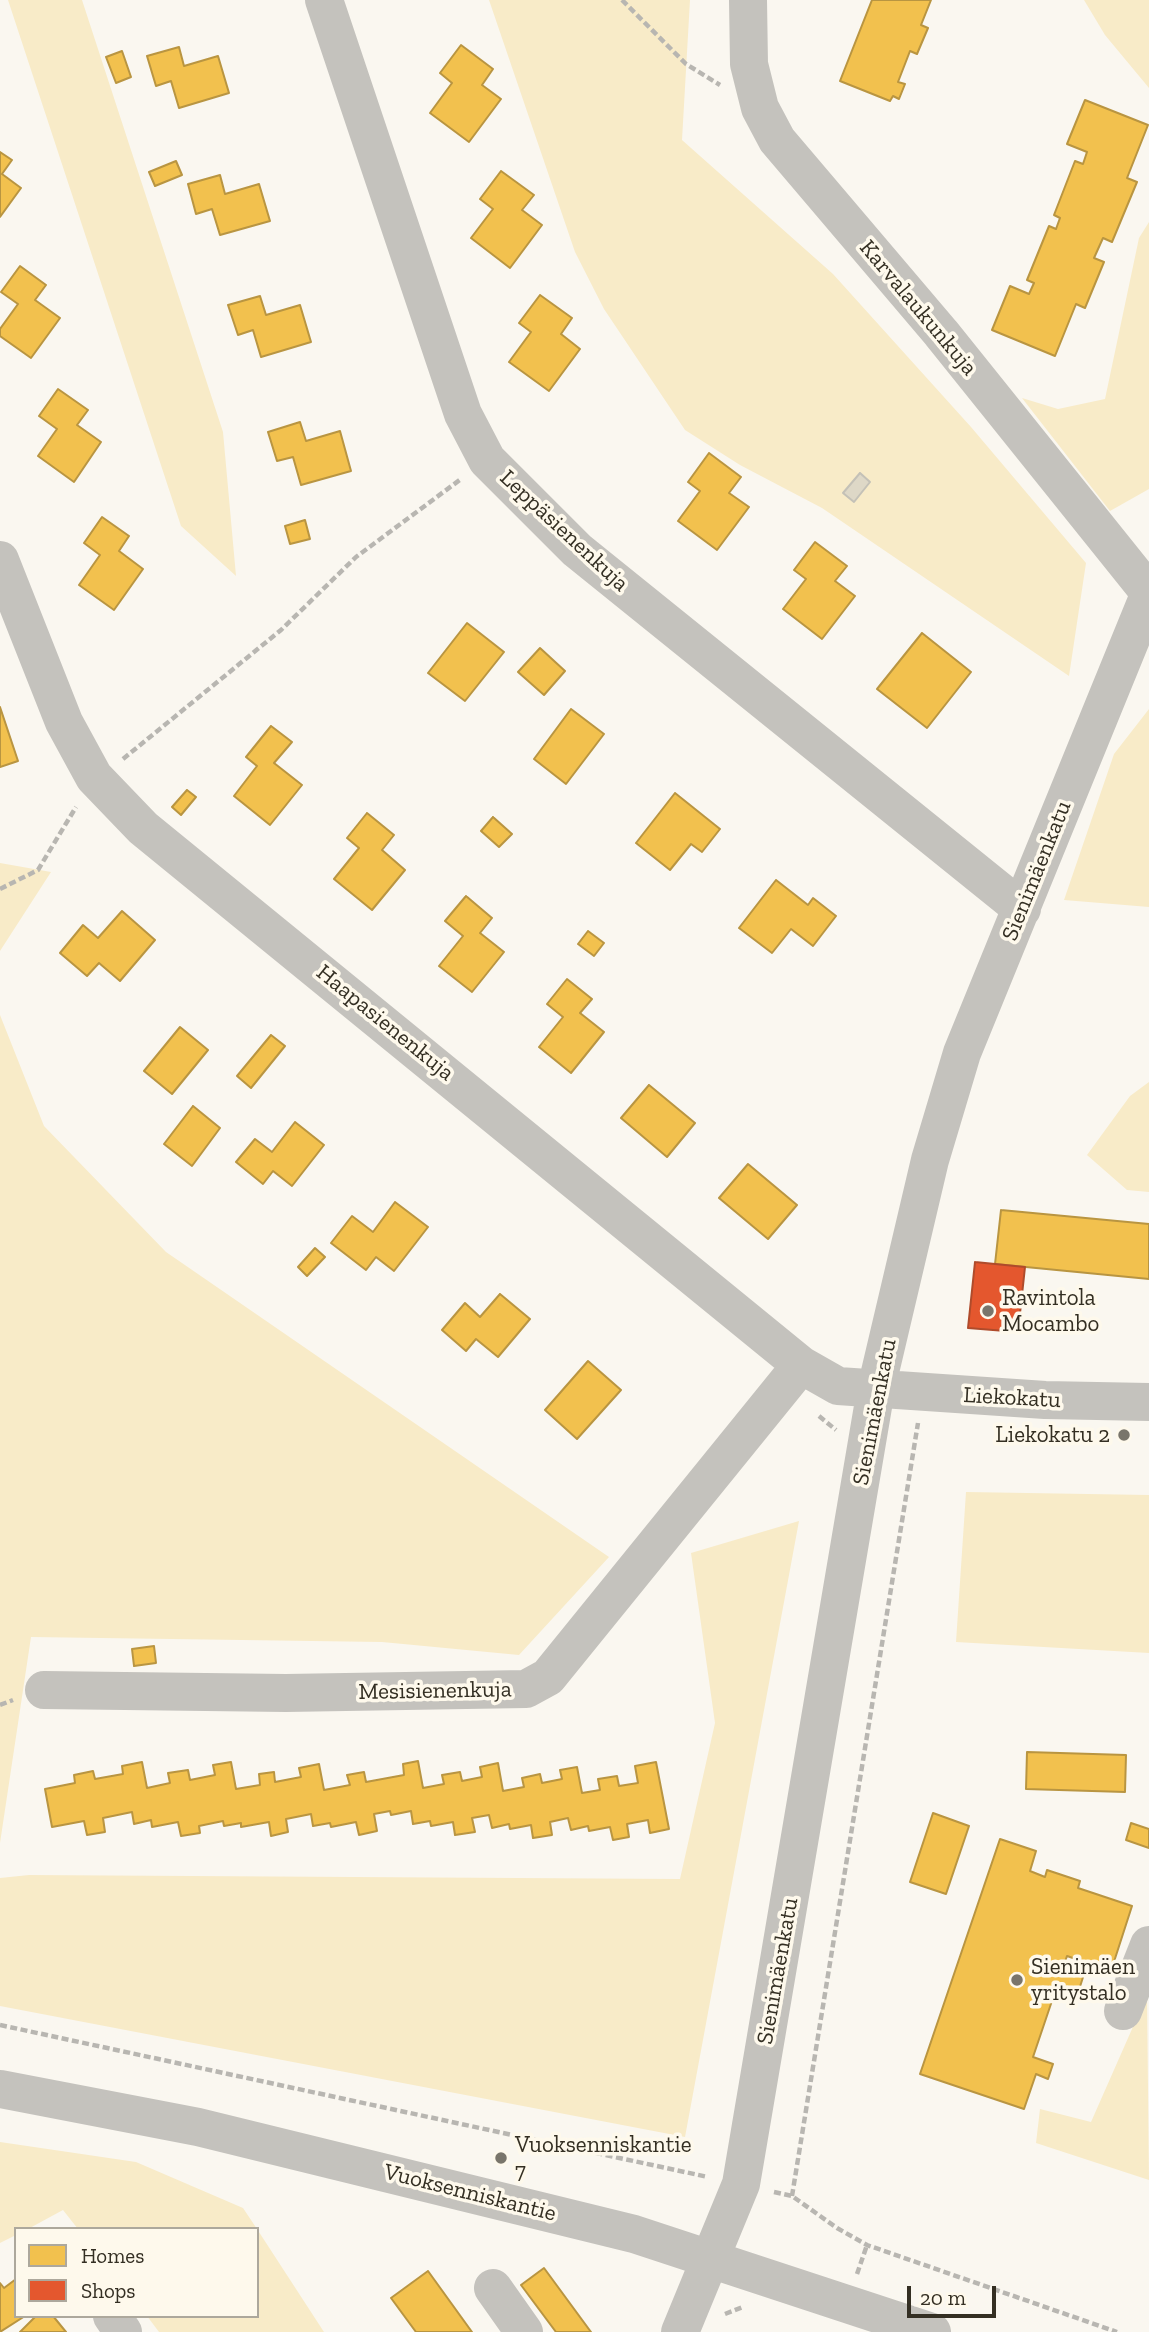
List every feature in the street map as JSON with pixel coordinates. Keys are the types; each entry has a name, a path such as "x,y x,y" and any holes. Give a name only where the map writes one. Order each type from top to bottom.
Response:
{"street":[{"name":"Leppäsienenkuja","path":"324,0 463,414 487,460 577,550 1022,909"},
{"name":"Karvalaukunkuja","path":"748,0 749,64 760,108 777,140 941,333 1149,593"},
{"name":"Haapasienenkuja","path":"0,559 64,722 96,778 143,828 801,1365 838,1386 876,1389"},
{"name":"Sienimäenkatu","path":"680,2332 741,2184 876,1389 930,1160 962,1054 1149,593"},
{"name":"Mesisienenkuja","path":"44,1690 286,1693 526,1689 548,1677 801,1365"},
{"name":"Liekokatu","path":"876,1389 1149,1402"},
{"path":"1122,2011 1149,1945"},
{"name":"Vuoksenniskantie","path":"0,2089 198,2127 634,2234 932,2332"},
{"path":"494,2288 524,2332"}],"path":[{"path":"622,0 686,64 760,108"},
{"path":"0,889 38,870 96,778 281,630 356,556 487,460"},
{"path":"792,2196 922,1393"},
{"path":"0,2025 792,2196 837,2228 867,2245 1117,2332"}],"shaded area":[{"path":"8,0 82,0 223,432 236,576 181,526"},
{"path":"489,0 690,0 682,140 833,274 971,427 1086,563 1069,676 822,508 740,465 685,430 604,309 575,252"},
{"path":"1084,0 1149,0 1149,88 1105,35"},
{"path":"1149,222 1149,489 1110,511 1022,398 1058,409 1105,399 1139,238"},
{"path":"1149,709 1149,907 1064,900 1114,754"},
{"path":"0,863 51,872 0,951"},
{"path":"0,1015 44,1126 166,1252 609,1557 519,1655 382,1642 31,1637 0,1843"},
{"path":"1149,1082 1149,1192 1127,1190 1087,1155 1130,1096"},
{"path":"966,1492 1149,1495 1149,1653 956,1642"},
{"path":"799,1521 685,2137 0,2006 0,1878 29,1875 680,1879 715,1723 691,1553"},
{"path":"1147,1995 1149,2180 1036,2143 1040,2109 1091,2122"},
{"path":"0,2142 136,2162 243,2208 256,2227 76,2227 63,2210 32,2227 14,2227 14,2236 0,2243"},
{"path":"259,2232 324,2332 159,2332 148,2318 259,2318"}],"building: Homes":[{"path":"872,0 931,0 921,25 928,28 917,54 910,51 898,82 905,84 899,99 893,96 890,101 840,81"},
{"path":"461,45 493,69 482,85 501,99 469,142 430,113 452,83 440,73"},
{"path":"179,47 184,66 218,56 229,93 179,108 171,81 156,86 147,56"},
{"path":"122,51 131,77 116,83 106,57"},
{"path":"1085,100 1148,125 1127,178 1137,182 1112,242 1103,238 1094,258 1104,262 1085,308 1076,304 1055,356 992,330 1010,286 1029,294 1034,283 1027,280 1049,226 1056,229 1060,218 1054,215 1075,161 1083,164 1087,152 1067,144"},
{"path":"0,152 12,160 2,174 21,188 0,217"},
{"path":"176,161 182,175 155,186 149,172"},
{"path":"501,171 534,195 522,210 542,225 510,268 471,238 493,209 480,199"},
{"path":"220,175 225,194 259,184 270,221 220,235 212,209 196,214 188,184"},
{"path":"20,266 46,285 35,300 60,318 31,358 0,336 0,329 18,304 1,292"},
{"path":"540,295 572,318 561,334 580,349 549,391 509,362 531,332 519,323"},
{"path":"260,296 266,315 300,305 311,342 261,357 253,330 238,335 228,305"},
{"path":"58,389 88,410 77,425 101,442 74,482 38,456 57,429 39,416"},
{"path":"300,422 306,441 340,431 351,471 301,485 293,457 277,461 268,432"},
{"path":"709,453 741,477 729,493 749,507 717,550 678,521 700,491 688,482"},
{"path":"102,517 129,536 119,551 143,569 114,610 79,585 100,555 84,543"},
{"path":"305,520 310,539 290,544 285,526"},
{"path":"815,542 847,566 835,581 855,596 822,639 783,609 806,579 794,570"},
{"path":"467,623 504,652 465,701 428,673"},
{"path":"922,633 971,672 927,728 877,689"},
{"path":"540,648 565,671 544,695 518,672"},
{"path":"0,707 18,761 0,767"},
{"path":"571,709 604,734 566,784 534,759"},
{"path":"271,726 292,742 274,763 302,785 270,825 234,796 257,766 246,757"},
{"path":"187,790 196,797 181,815 172,807"},
{"path":"675,793 720,829 702,852 691,844 670,870 636,843"},
{"path":"367,813 394,835 382,850 405,870 372,910 334,879 359,848 347,838"},
{"path":"493,817 512,834 499,847 481,831"},
{"path":"776,880 808,905 813,898 836,916 813,946 791,929 772,953 739,928"},
{"path":"466,896 492,918 480,933 504,952 472,992 439,966 463,936 445,921"},
{"path":"122,911 155,940 120,981 99,963 87,976 60,953 83,925 98,938"},
{"path":"588,931 604,943 594,956 578,944"},
{"path":"567,979 592,999 580,1013 604,1032 571,1073 539,1047 563,1017 547,1004"},
{"path":"180,1027 208,1050 172,1094 144,1071"},
{"path":"271,1035 285,1046 251,1088 237,1076"},
{"path":"649,1085 695,1123 667,1157 621,1118"},
{"path":"193,1106 220,1128 192,1166 164,1144"},
{"path":"295,1122 324,1145 292,1186 273,1171 263,1184 236,1162 255,1139 272,1152"},
{"path":"748,1164 797,1205 768,1239 719,1198"},
{"path":"395,1202 428,1227 394,1271 376,1257 366,1270 331,1243 352,1216 373,1232"},
{"path":"1001,1210 1149,1224 1149,1279 995,1264"},
{"path":"315,1248 325,1257 307,1276 298,1267"},
{"path":"500,1294 530,1319 498,1357 476,1339 466,1351 442,1330 465,1303 480,1317"},
{"path":"588,1361 621,1390 577,1439 545,1410"},
{"path":"154,1646 156,1663 134,1666 132,1649"},
{"path":"1027,1752 1126,1755 1125,1792 1026,1789"},
{"path":"418,1761 423,1788 444,1784 442,1775 460,1772 462,1781 482,1777 480,1767 498,1763 503,1791 524,1787 522,1778 540,1774 542,1783 562,1779 560,1770 577,1767 582,1793 600,1790 598,1779 617,1776 619,1786 638,1783 635,1766 656,1762 669,1829 650,1833 648,1820 627,1824 629,1837 613,1840 610,1827 589,1831 588,1826 571,1830 568,1818 550,1822 552,1835 533,1838 531,1825 510,1829 509,1824 492,1828 489,1815 472,1818 475,1832 455,1835 453,1822 431,1826 430,1821 413,1824 411,1811 391,1815 390,1811 374,1814 377,1831 359,1835 356,1822 331,1827 330,1823 313,1826 311,1814 286,1819 288,1832 271,1836 269,1822 241,1827 241,1823 224,1826 223,1821 199,1826 200,1833 181,1836 178,1822 152,1827 151,1820 134,1824 132,1812 103,1818 105,1832 87,1835 84,1821 52,1827 45,1789 75,1783 74,1775 93,1771 95,1779 123,1774 122,1766 142,1762 147,1788 170,1783 168,1773 188,1770 190,1780 215,1775 213,1765 231,1762 236,1789 260,1785 259,1774 274,1772 275,1782 301,1777 299,1768 319,1764 324,1790 350,1785 347,1775 364,1772 366,1782 404,1775 403,1764"},
{"path":"933,1813 969,1826 946,1894 910,1882"},
{"path":"1131,1823 1149,1829 1149,1848 1126,1840"},
{"name":"Sienimäen yritystalo","path":"1000,1839 1036,1851 1030,1871 1045,1877 1047,1870 1080,1881 1078,1888 1132,1906 1111,1971 1067,1956 1063,1967 1084,1974 1078,1993 1057,1986 1033,2057 1053,2064 1048,2079 1036,2074 1024,2109 920,2074"},
{"path":"544,2268 591,2332 556,2332 521,2285"},
{"path":"428,2271 472,2332 416,2332 391,2298"},
{"path":"14,2280 14,2318 22,2318 0,2332 0,2283 4,2288"},
{"path":"34,2318 55,2318 66,2332 20,2332"}],"building: Shops":[{"path":"975,1262 1025,1267 1018,1332 968,1328"}],"building: Other":[{"path":"860,473 870,482 854,502 843,493"}],"place":[{"name":"Ravintola Mocambo","path":"988,1311"},
{"name":"Liekokatu 2","path":"1124,1435"},
{"name":"Sienimäen yritystalo","path":"1017,1980"},
{"name":"Vuoksenniskantie 7","path":"501,2158"}]}
